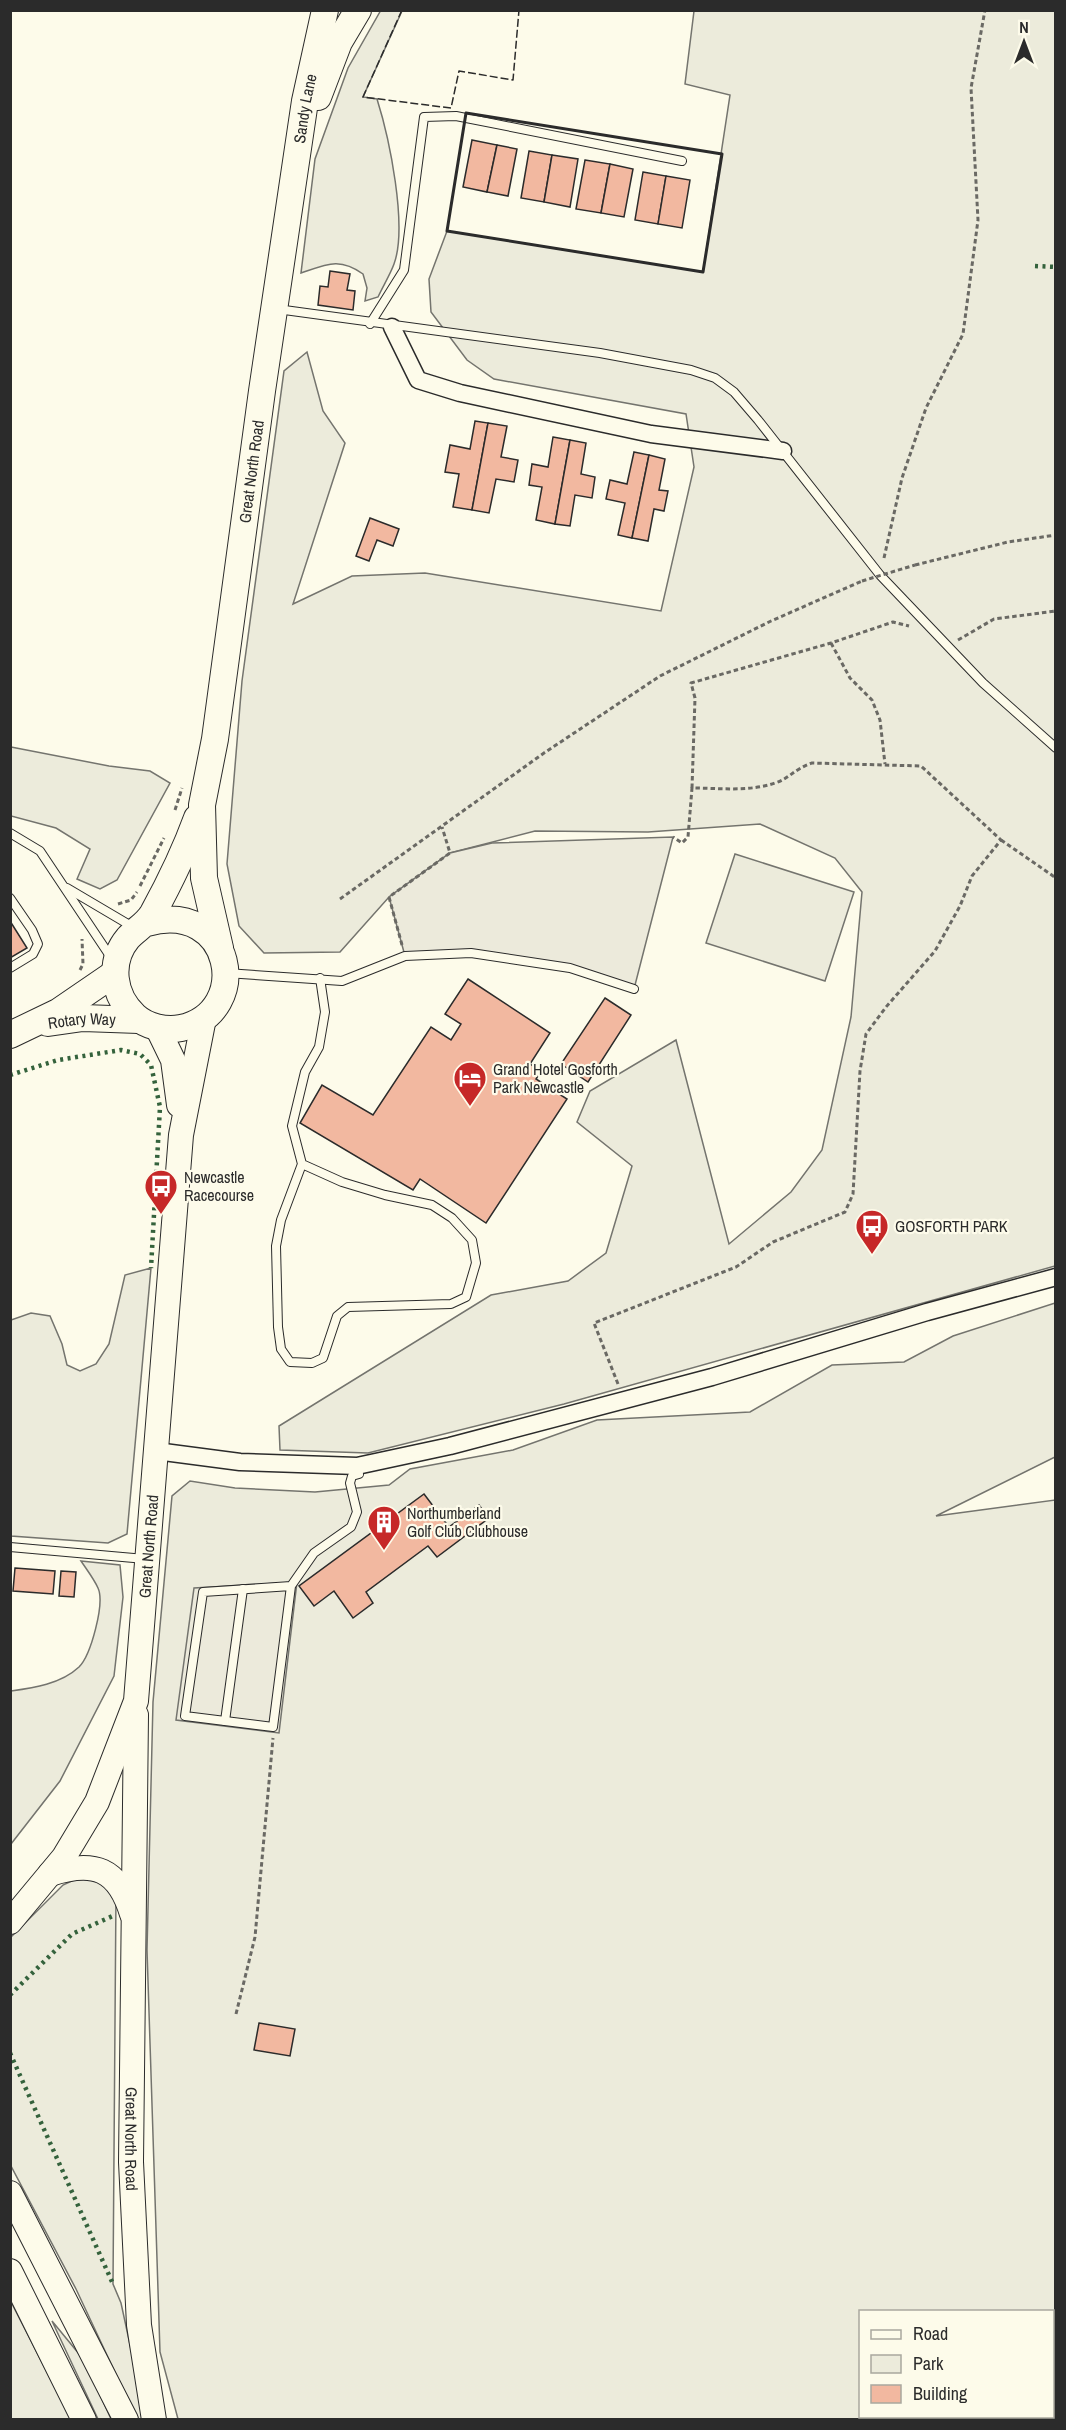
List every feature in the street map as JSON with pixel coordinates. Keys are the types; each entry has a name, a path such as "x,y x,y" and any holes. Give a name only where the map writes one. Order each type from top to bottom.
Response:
{"main road":[{"name":"Sandy Lane","path":"301,139 305,101 325,10"},
{"path":"339,42 349,10"},
{"name":"Sandy Lane","path":"301,139 339,42 358,10"},
{"name":"Great North Road","path":"202,805 215,739 273,309 301,139"},
{"path":"202,805 204,878 226,973 220,998 204,1018 189,1026 173,1029 148,1024 121,999 115,969 120,951 142,926 178,866 202,805"},
{"path":"142,926 163,919 180,919 196,925 210,935 220,948"},
{"name":"Rotary Way","path":"19,1031 86,995 115,969"},
{"name":"Rotary Way","path":"19,1031 82,1018 148,1024"},
{"name":"Great North Road","path":"154,2420 139,2325 131,2162 136,1701 182,1135 204,1018"},
{"name":"Great North Road","path":"148,1024 173,1060 182,1135"},
{"name":"Great North Road","path":"10,1923 64,1857 97,1802 136,1701"},
{"path":"50,1874 70,1868 90,1866 107,1873 122,1888 135,1922"},
{"path":"10,2193 126,2420"},
{"path":"10,2271 84,2420"}],"street":[{"path":"392,327 418,380 460,393 651,434 783,451"},
{"path":"156,1450 240,1462 357,1466 450,1446 712,1377 927,1312 1056,1278"}],"lane":[{"path":"370,324 404,270 424,117 456,116 682,161"},
{"path":"273,309 392,327 512,339 691,370 715,378 734,392 880,575 983,682 1056,748"},
{"path":"10,833 40,851 92,927 115,969"},
{"path":"64,886 96,907 142,926"},
{"path":"10,898 32,930 38,944 33,954 10,968"},
{"path":"226,973 342,981 405,956 471,953 570,968 634,989"},
{"path":"302,1164 342,1182 385,1195 432,1205 453,1218 472,1240 476,1263 466,1297 452,1304 348,1307 337,1316 323,1358 312,1363 290,1362 281,1349 278,1327 276,1246 281,1220 302,1164 292,1126 305,1072 319,1047 325,1012 320,978"},
{"path":"291,1586 203,1592 185,1716 273,1727 291,1586 314,1553 351,1527 357,1512 350,1483 352,1476 359,1474 357,1466"},
{"path":"10,1547 146,1559"},
{"path":"225,1721 243,1589"}],"path":[{"path":"880,575 909,458 926,408 963,334 978,220 971,88 985,10"},
{"path":"340,899 544,753 660,676 771,621 862,581 1008,542 1056,535"},
{"path":"948,646 994,619 1056,611"},
{"path":"673,837 682,843 688,837 695,698 691,682 831,644 893,622 908,625 917,632"},
{"path":"831,644 850,678 872,700 880,720 885,764"},
{"path":"692,788 759,787 778,783 796,768 812,764 921,766 1001,840 1056,878"},
{"path":"172,821 184,779"},
{"path":"405,956 389,897 450,853 442,827"},
{"path":"96,907 101,897 118,904 131,900 138,892 167,831"},
{"path":"625,1399 594,1323 736,1267 774,1242 845,1212 853,1194 860,1071 866,1034 885,1007 935,951 960,906 972,876 1001,840"},
{"path":"86,995 76,975 83,964 84,951 81,941 92,927"},
{"path":"236,2014 255,1937 273,1727"}],"green space":[{"path":"381,10 402,11 363,97 377,99 382,115 398,205 398,248 391,272 378,297 365,301 367,288 363,274 347,265 326,265 301,273 315,159 348,68"},
{"path":"694,11 1055,11 1055,1266 564,1404 368,1453 280,1450 279,1426 491,1295 568,1281 606,1253 632,1166 577,1122 590,1091 676,1040 729,1244 791,1192 822,1150 851,1017 862,892 835,858 760,824 648,832 535,831 450,853 389,897 340,952 264,953 239,926 227,864 242,681 284,371 307,352 323,411 345,443 293,604 352,576 425,573 661,611 694,467 686,414 494,379 467,360 431,312 429,279 447,231 703,272 730,95 685,84"},
{"path":"11,747 109,766 150,771 170,783 117,880 100,889 77,879 90,849 56,828 11,816"},
{"path":"735,854 854,892 825,981 706,943"},
{"path":"151,1268 127,1534 108,1543 11,1536 11,1320 31,1313 50,1316 62,1344 67,1365 80,1371 96,1364 109,1344 125,1275"},
{"path":"1055,1303 1055,1457 936,1516 1055,1500 1055,2419 178,2419 160,2352 147,1950 153,1702 172,1496 190,1481 235,1488 315,1492 389,1485 410,1469 513,1450 597,1420 750,1412 832,1365 904,1362 953,1336"},
{"path":"81,1561 120,1565 123,1597 114,1676 60,1781 11,1844 11,1691 37,1687 64,1678 84,1661 96,1629 100,1595"},
{"path":"78,1878 96,1879 116,1893 113,2284 121,2303 146,2419 137,2419 76,2289 11,2166 10,1938 63,1885"},
{"path":"10,2300 71,2419 11,2419"},
{"path":"52,2321 84,2360 111,2419 98,2419"}],"shaded area":[{"path":"673,837 634,989 570,968 471,953 405,956 389,897 450,853 492,843"},
{"path":"297,1582 279,1733 176,1720 194,1588"}],"building":[{"path":"472,140 497,145 487,192 463,187"},
{"path":"497,145 517,149 508,196 487,192"},
{"path":"529,151 552,155 544,202 521,198"},
{"path":"552,155 578,159 570,207 544,202"},
{"path":"585,160 610,164 601,213 576,209"},
{"path":"610,164 633,169 624,217 601,213"},
{"path":"643,172 666,176 658,224 635,220"},
{"path":"666,176 690,180 682,228 658,224"},
{"path":"330,271 350,274 347,290 355,291 353,310 318,305 320,286 328,287"},
{"path":"475,421 488,423 472,510 453,507 459,474 445,472 450,445 470,449"},
{"path":"488,423 507,426 501,457 518,460 514,482 496,479 489,513 472,510"},
{"path":"553,437 570,440 555,524 536,520 542,487 529,485 532,464 548,467"},
{"path":"570,440 586,443 581,474 595,477 592,498 575,495 570,526 555,524"},
{"path":"634,452 649,455 632,538 618,535 625,503 606,499 610,480 627,484"},
{"path":"649,455 665,459 659,490 668,491 664,511 654,509 648,541 632,538"},
{"path":"370,518 399,529 393,546 377,540 369,561 356,556"},
{"path":"10,921 27,948 10,958"},
{"name":"Grand Hotel Gosforth Park Newcastle","path":"468,979 550,1033 530,1064 541,1071 536,1079 567,1099 486,1223 420,1179 413,1190 300,1123 322,1085 373,1115 431,1027 451,1040 461,1024 445,1014"},
{"path":"605,998 631,1015 588,1082 561,1064"},
{"name":"Northumberland Golf Club Clubhouse","path":"424,1494 449,1527 479,1505 489,1518 437,1557 428,1546 366,1592 373,1603 353,1618 334,1591 314,1606 299,1586"},
{"path":"15,1568 55,1571 53,1594 13,1591"},
{"path":"61,1571 76,1572 74,1597 59,1596"},
{"path":"259,2023 295,2029 290,2056 254,2050"}],"hedge":[{"path":"1035,266 1056,267"},
{"path":"10,1075 58,1060 121,1050 140,1054 151,1065 160,1107 151,1268"},
{"path":"10,1995 72,1934 115,1915"},
{"path":"10,2053 113,2284"}],"fence":[{"path":"402,10 363,97 451,108 459,71 513,80 519,10"}],"wall":[{"path":"466,113 722,154 703,272 447,231 466,113"}],"place":[{"name":"Grand Hotel Gosforth Park Newcastle","path":"470,1107"},
{"name":"Newcastle Racecourse","path":"161,1215"},
{"name":"GOSFORTH PARK","path":"872,1255"},
{"name":"Northumberland Golf Club Clubhouse","path":"384,1551"}]}
